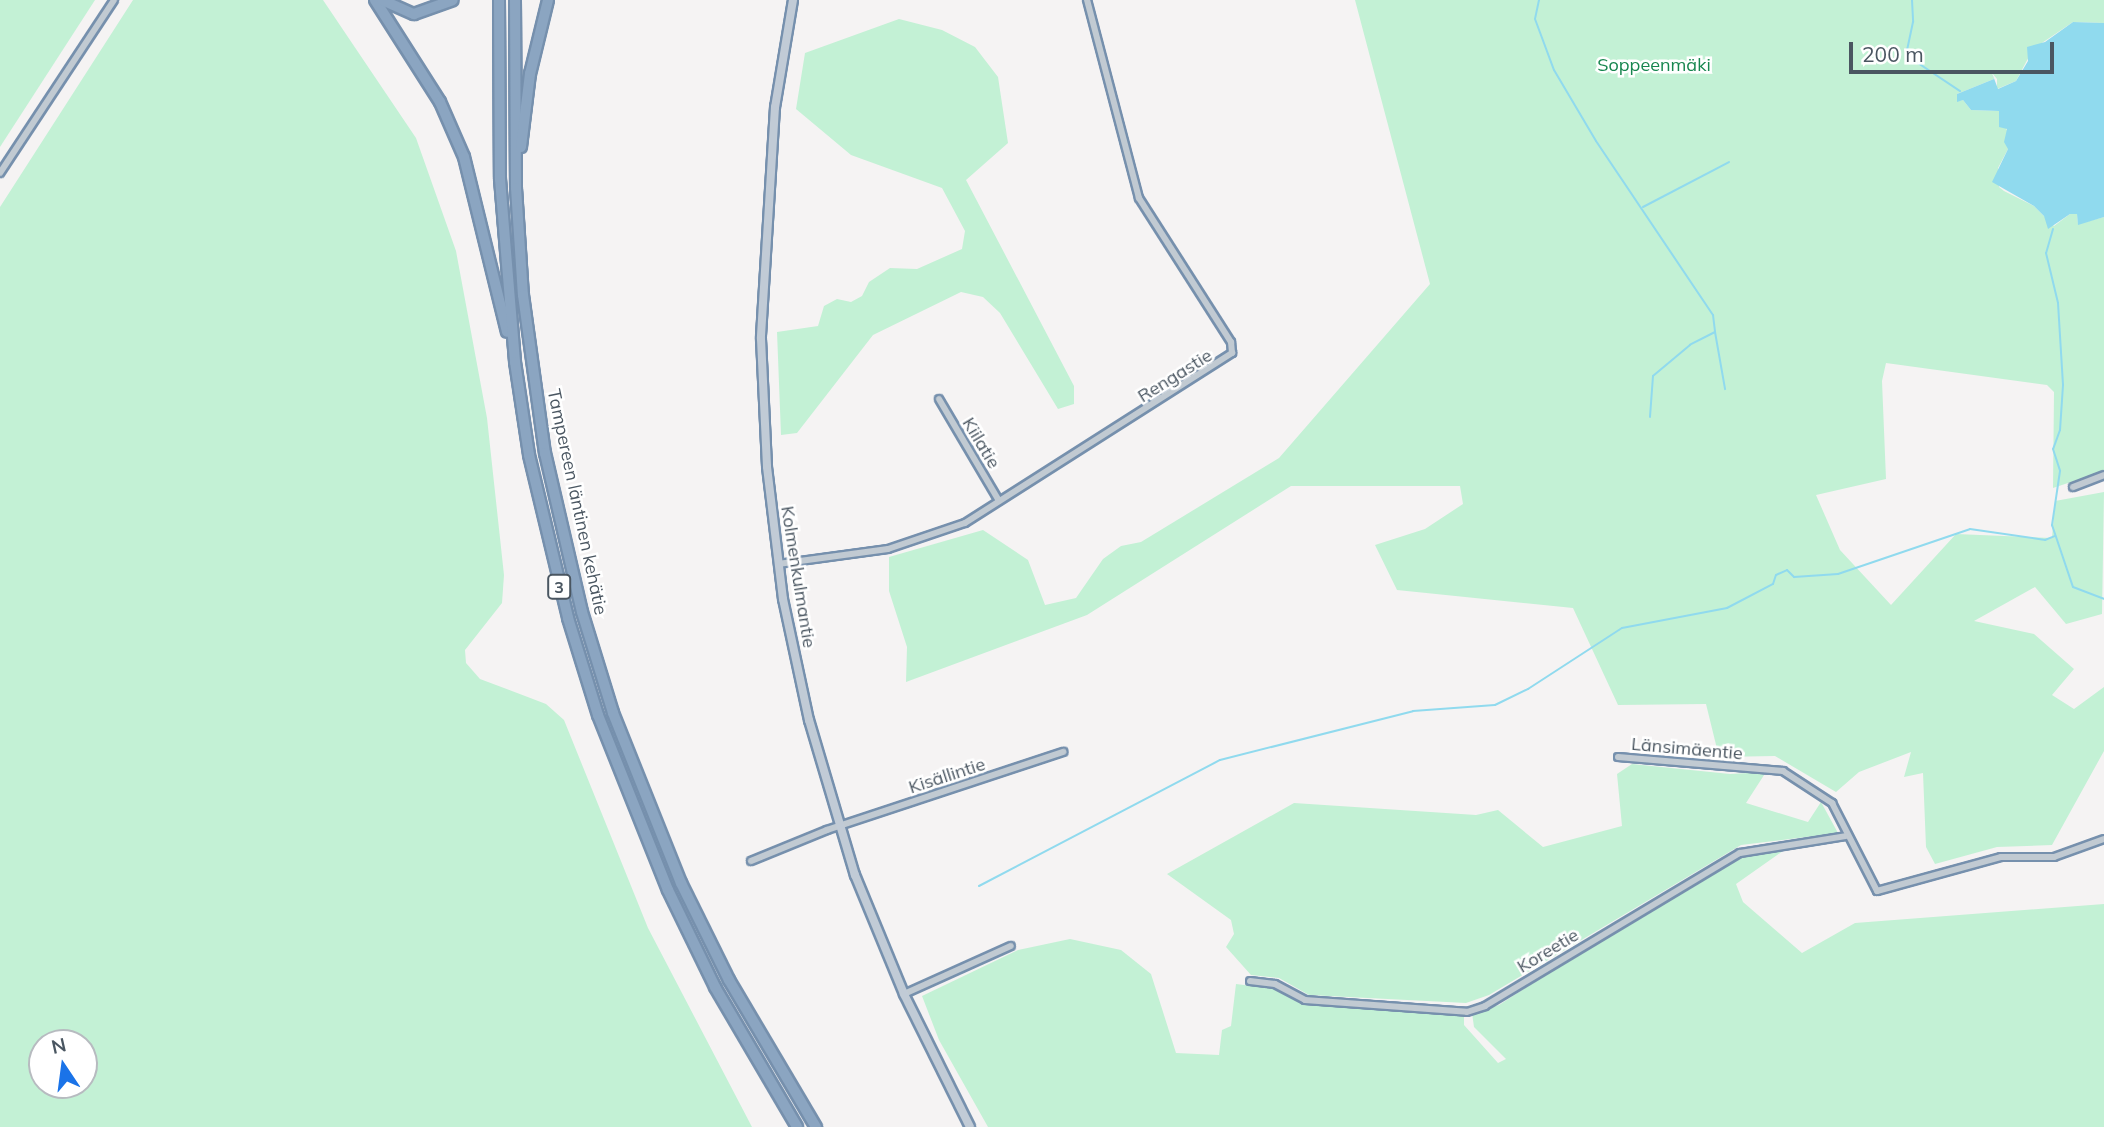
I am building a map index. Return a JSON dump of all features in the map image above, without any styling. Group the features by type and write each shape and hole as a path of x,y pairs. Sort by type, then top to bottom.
{"highway":[{"path":"375,0 440,102 464,156 514,362"},
{"path":"382,0 414,14 453,0"},
{"name":"Tampereen läntinen kehätie","path":"499,0 500,179 514,362 529,455 561,592 629,800 715,987 797,1127"},
{"name":"Tampereen läntinen kehätie","path":"515,0 516,188 523,295 545,453 582,612 613,713 649,808 729,980 816,1127"},
{"path":"516,188 530,74 548,0"}],"street":[{"path":"0,173 114,0"},
{"name":"Kolmenkulmantie","path":"793,0 775,107 761,339 767,467 778,564 808,719 839,826 868,912 904,994 970,1127"},
{"name":"Rengastie","path":"778,564 909,544 965,523 1232,353 1231,342 1139,198 1087,0"},
{"name":"Kiilatie","path":"939,399 999,501"},
{"path":"2073,487 2104,475"},
{"name":"Kisällintie","path":"751,862 839,826 1063,752"},
{"name":"Länsimäentie","path":"1618,757 1709,762 1734,769 1774,768 1824,793 1877,891 2000,857 2054,857 2104,839"},
{"name":"Koreetie","path":"1250,981 1275,984 1305,1000 1467,1012 1485,1006 1740,853 1846,836"},
{"path":"904,994 1011,946"}],"green space":[{"path":"0,0 95,0 0,147"},
{"path":"133,0 323,0 416,138 456,251 487,418 504,575 502,603 465,650 466,663 480,679 546,704 564,720 648,928 752,1127 0,1127 0,207"},
{"name":"Soppeenmäki","path":"1355,0 2104,0 2104,23 2073,22 2033,49 2016,81 1997,89 1997,79 1992,73 1994,79 1957,94 1957,101 1963,100 1971,110 1999,111 2008,133 2008,149 1998,168 1999,187 2004,191 2034,206 2054,226 2070,214 2077,213 2078,224 2104,217 2104,471 2053,488 2054,392 2047,385 1886,363 1882,381 1886,479 1816,495 1840,550 1891,605 1956,534 2052,538 2055,501 2104,492 2102,614 2066,624 2035,587 1974,621 2034,634 2074,669 2052,695 2074,709 2104,687 2104,751 2052,845 1997,847 1935,864 1926,847 1923,773 1904,777 1911,752 1859,772 1836,792 1775,756 1719,757 1706,704 1618,705 1573,608 1397,590 1375,545 1425,529 1463,504 1460,486 1291,486 1087,615 906,682 907,647 889,591 889,557 983,530 1028,560 1045,605 1076,598 1103,559 1121,546 1141,542 1279,458 1430,284"},
{"path":"899,19 942,30 975,47 998,77 1008,143 966,180 1074,386 1074,404 1058,409 1000,313 983,297 961,292 873,335 797,433 781,435 777,332 818,326 824,306 837,299 851,302 862,296 869,282 890,268 917,269 962,249 965,231 942,188 851,155 796,109 805,53"},
{"path":"1632,764 1730,774 1766,772 1746,803 1808,822 1821,802 1838,833 1741,845 1489,995 1466,1003 1309,995 1279,978 1251,975 1226,947 1234,934 1231,920 1167,874 1294,803 1476,815 1498,810 1543,847 1622,826 1617,774"},
{"path":"1783,851 1736,884 1743,902 1802,953 1855,923 2104,904 2104,1127 988,1127 939,1040 922,996 1018,950 1070,939 1121,950 1151,974 1176,1053 1219,1055 1222,1030 1231,1026 1236,984 1276,989 1306,1005 1464,1014 1464,1025 1498,1063 1506,1059 1474,1027 1472,1013 1499,1005 1621,926 1744,856"}],"water":[{"path":"2073,22 2104,23 2104,217 2078,225 2077,214 2070,214 2048,229 2044,216 2034,206 1992,182 2008,149 2004,142 2007,129 1999,127 1999,111 1971,110 1963,100 1957,102 1957,94 1994,79 1992,73 1998,89 2016,81 2028,61 2027,47 2045,42"}],"waterway":[{"path":"1539,0 1535,19 1554,70 1596,141 1713,315 1715,332 1690,345 1653,376 1650,417"},
{"path":"1912,0 1913,22 1906,55 1960,91"},
{"path":"1643,207 1729,162"},
{"path":"2053,229 2046,253 2058,303 2063,385 2060,430 2053,449 2060,471 2052,525 2073,587 2104,599"},
{"path":"1715,332 1725,389"},
{"path":"979,886 1220,760 1413,711 1495,705 1528,689 1622,628 1727,608 1773,584 1776,575 1787,570 1794,577 1838,574 1970,529 2045,540 2055,536"}]}
